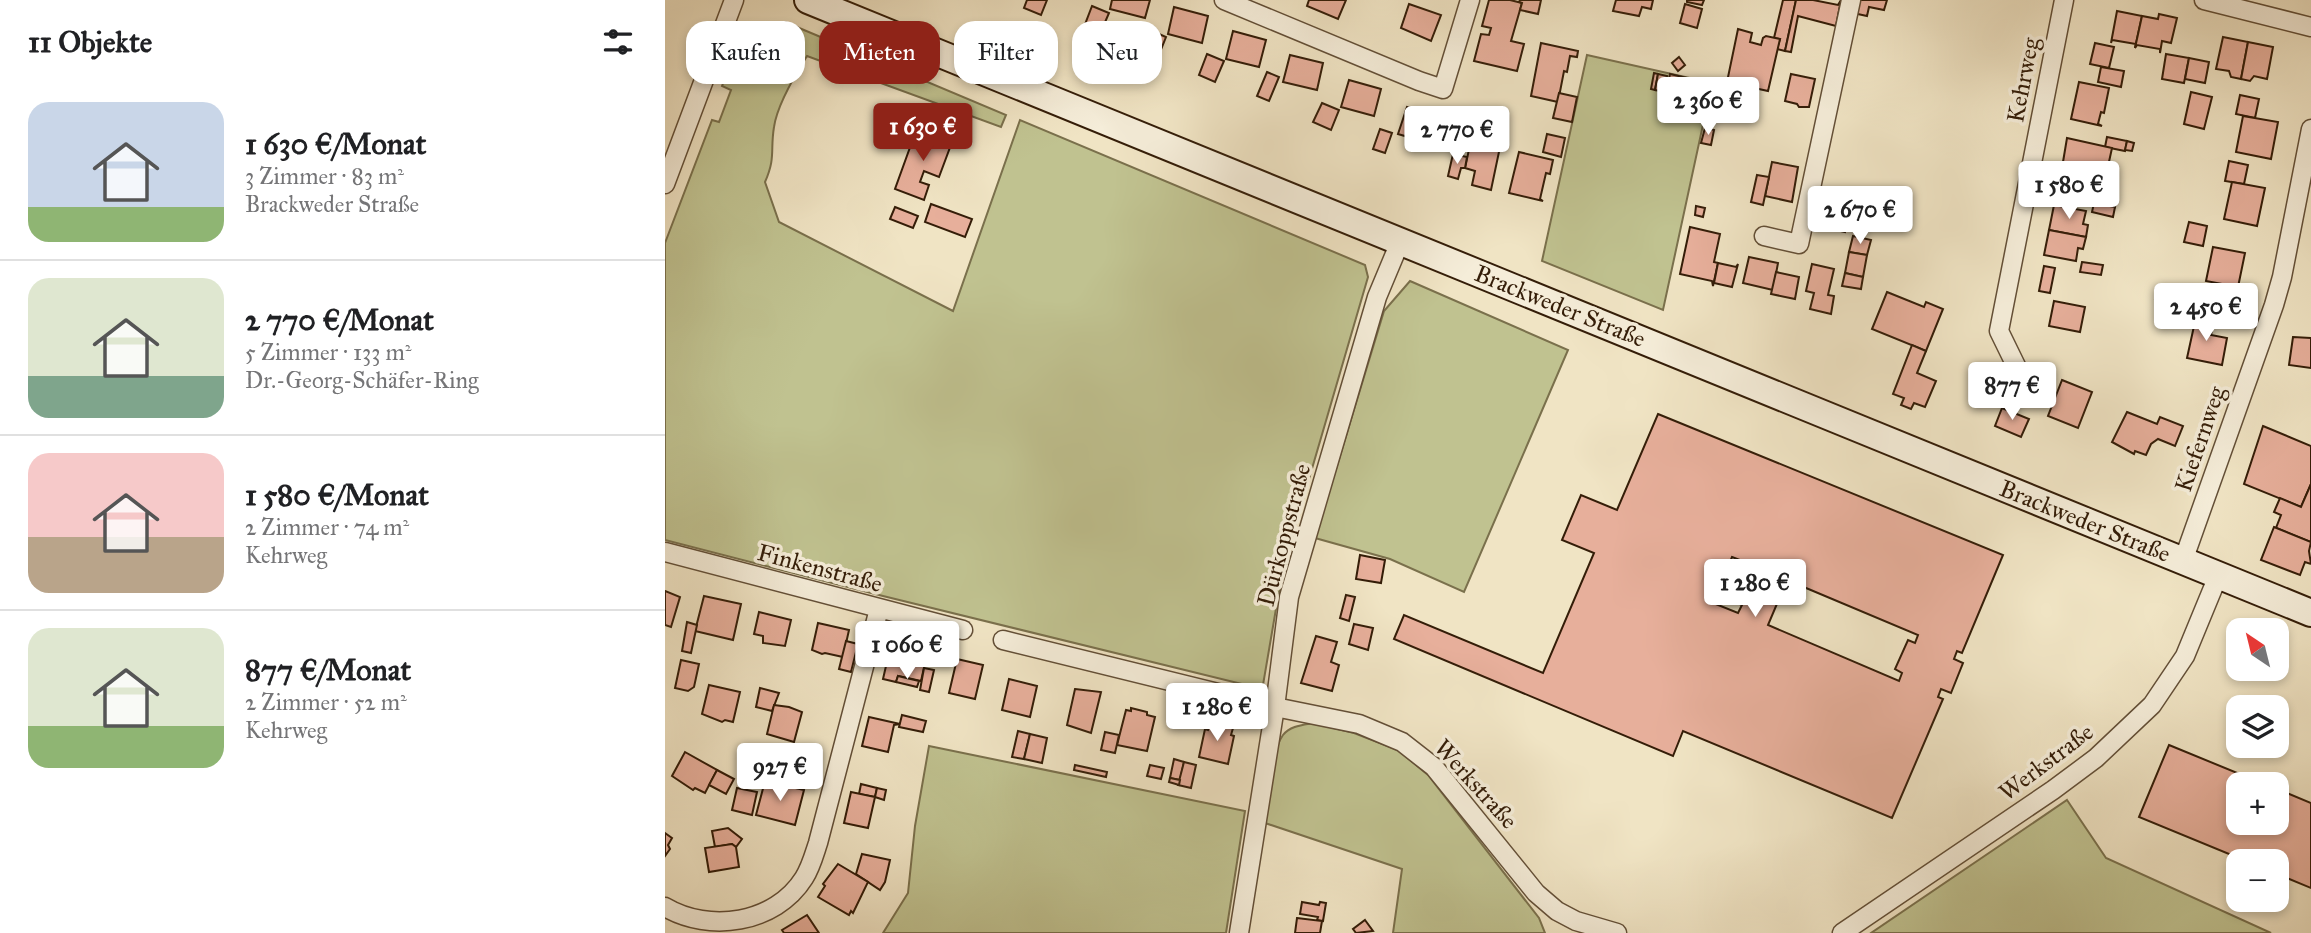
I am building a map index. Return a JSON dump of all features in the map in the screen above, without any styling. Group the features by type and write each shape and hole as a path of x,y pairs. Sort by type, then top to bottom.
{"street":[{"path":"665,184 734,0"},
{"name":"Brackweder Straße","path":"808,0 2311,613"},
{"path":"1224,0 1419,82 1443,89 1470,0"},
{"path":"1764,236 1799,244 1851,0"},
{"name":"Kehrweg","path":"2019,372 1999,331 2064,0"},
{"path":"2204,0 2311,27"},
{"name":"Kiefernweg","path":"2183,561 2279,286 2311,129"},
{"name":"Dürkoppstraße","path":"1239,933 1275,706 1289,597 1377,297 1400,242"},
{"name":"Finkenstraße","path":"665,552 963,630"},
{"name":"Werkstraße","path":"1842,933 2053,790 2096,758 2152,705 2185,656 2218,576"},
{"path":"665,907 696,920 718,925 739,922 773,908 803,880 818,843 879,609"},
{"path":"1003,640 1275,706"},
{"name":"Werkstraße","path":"1275,706 1359,724 1402,742 1434,767 1536,893 1557,911 1576,921 1617,933"}],"green space":[{"path":"805,30 819,36 819,60 807,56 805,60"},
{"path":"1587,55 1712,83 1663,310 1542,261"},
{"path":"791,84 776,119 772,160 765,182 779,222 953,311 1020,120 1365,265 1368,277 1297,520 1278,597 1263,685 1254,687 665,540 665,243 712,120 719,122 731,90 722,86"},
{"path":"884,84 932,84 1006,115 1001,127"},
{"path":"1410,281 1568,350 1464,592 1390,559 1315,538 1384,311"},
{"path":"1313,723 1354,733 1398,750 1428,775 1539,918 1545,933 1393,933 1402,869 1265,823 1273,764 1279,743 1289,730"},
{"path":"929,746 1245,811 1226,933 883,933 908,893 915,826"},
{"path":"2067,800 2106,858 2271,933 1871,933"}],"building":[{"path":"1027,0 1047,0 1041,15 1024,8"},
{"path":"1112,0 1150,0 1145,18 1110,9"},
{"path":"1309,0 1346,0 1338,19 1307,6"},
{"path":"1489,0 1522,3 1511,41 1524,44 1517,71 1474,61 1481,34 1489,35 1491,28 1482,26"},
{"path":"1520,0 1541,0 1538,14 1520,10"},
{"path":"1616,0 1653,0 1651,9 1642,7 1639,16 1613,11"},
{"path":"1687,0 1704,0 1702,5"},
{"path":"1783,0 1796,0 1785,51 1777,49 1780,39 1774,38"},
{"path":"1796,0 1838,5 1841,0 1836,26 1798,16 1791,52 1785,51"},
{"path":"1855,0 1887,0 1884,10 1869,7 1867,16 1853,13"},
{"path":"1409,4 1441,15 1431,41 1401,28"},
{"path":"1685,4 1702,9 1697,28 1680,23"},
{"path":"1092,6 1109,13 1106,21 1086,21"},
{"path":"1174,7 1208,16 1202,43 1168,34"},
{"path":"2117,11 2142,16 2136,44 2112,40 2111,43"},
{"path":"2159,14 2177,18 2171,43 2162,41 2160,53 2160,49 2137,45 2135,48 2142,16 2158,19"},
{"path":"1738,29 1752,33 1750,42 1761,45 1766,36 1780,39 1768,91 1727,82"},
{"path":"1233,31 1266,40 1259,67 1226,59"},
{"path":"2223,37 2248,42 2241,79 2231,77 2229,71 2216,69"},
{"path":"2248,42 2273,47 2267,79 2254,76 2250,81 2241,79"},
{"path":"1541,43 1578,51 1577,57 1570,56 1567,72 1564,71 1558,102 1531,96"},
{"path":"2095,43 2114,47 2109,68 2090,64"},
{"path":"1207,54 1224,61 1215,82 1199,75"},
{"path":"2166,54 2189,58 2184,83 2162,79"},
{"path":"1290,55 1323,63 1317,90 1283,82"},
{"path":"1679,57 1685,65 1678,71 1672,63"},
{"path":"2189,58 2209,62 2205,83 2185,79"},
{"path":"2101,67 2124,71 2121,87 2098,82"},
{"path":"1267,72 1279,77 1269,101 1257,96"},
{"path":"1654,73 1658,74 1655,90 1651,89"},
{"path":"1658,74 1667,76 1664,92 1655,90"},
{"path":"1670,74 1687,78 1683,98 1666,93"},
{"path":"1791,74 1815,79 1809,107 1799,107 1785,101"},
{"path":"1349,80 1381,89 1374,116 1341,107"},
{"path":"2079,82 2109,88 2104,113 2101,112 2098,124 2102,126 2071,119"},
{"path":"1712,83 1728,87 1722,110 1707,107"},
{"path":"2191,92 2212,97 2204,129 2184,124"},
{"path":"1559,93 1577,97 1572,122 1553,118"},
{"path":"2240,95 2259,99 2255,118 2236,114"},
{"path":"1322,103 1339,110 1331,130 1313,122"},
{"path":"1407,107 1441,117 1432,144 1398,134"},
{"path":"2243,116 2278,122 2271,159 2236,152"},
{"path":"917,128 952,142 939,177 924,171 920,182 929,185 924,200 895,189"},
{"path":"1705,128 1714,130 1711,145 1701,143"},
{"path":"1380,129 1392,133 1385,153 1373,149"},
{"path":"1547,134 1565,138 1561,157 1543,152"},
{"path":"2107,137 2127,141 2125,151 2105,147"},
{"path":"2067,138 2112,148 2107,171 2063,162"},
{"path":"1471,140 1500,147 1491,190 1472,185 1475,171 1465,168"},
{"path":"2127,141 2134,143 2132,151 2125,150"},
{"path":"1519,152 1553,160 1550,174 1546,173 1540,199 1543,201 1509,193"},
{"path":"1453,154 1467,157 1465,168 1461,168 1458,179 1448,176"},
{"path":"2229,161 2248,165 2244,184 2225,181"},
{"path":"1772,162 1798,167 1792,202 1765,196"},
{"path":"2063,162 2107,171 2099,170 2097,182 2092,181 2089,192 2058,186"},
{"path":"1757,175 1769,177 1763,205 1751,202"},
{"path":"2232,182 2265,188 2257,226 2224,219"},
{"path":"2096,193 2116,197 2115,207 2094,203"},
{"path":"1827,194 1853,199 1845,232 1819,226"},
{"path":"2094,203 2115,207 2113,217 2092,212"},
{"path":"931,204 972,219 965,237 925,222"},
{"path":"2054,205 2086,211 2083,224 2088,225 2086,237 2049,230"},
{"path":"1696,206 1705,208 1703,217 1695,215"},
{"path":"895,207 918,216 913,228 890,219"},
{"path":"2189,222 2207,226 2203,246 2184,242"},
{"path":"1690,227 1720,234 1714,262 1718,263 1713,286 1712,281 1680,274"},
{"path":"2049,230 2086,237 2083,249 2078,248 2076,261 2044,255"},
{"path":"1853,236 1871,240 1867,255 1849,252"},
{"path":"2213,247 2245,253 2238,287 2206,281"},
{"path":"1849,252 1867,255 1863,277 1845,273"},
{"path":"1749,257 1778,263 1773,290 1743,283"},
{"path":"2082,262 2103,265 2101,275 2080,272"},
{"path":"1718,263 1736,267 1738,264 1732,287 1714,283"},
{"path":"1812,264 1834,269 1828,295 1834,296 1831,314 1810,309 1814,293 1806,291"},
{"path":"2044,266 2055,268 2050,293 2039,291"},
{"path":"1776,272 1799,277 1795,299 1771,294"},
{"path":"1845,273 1863,277 1861,289 1842,286"},
{"path":"2156,288 2175,291 2174,302 2155,299"},
{"path":"1887,292 1924,307 1926,302 1943,309 1926,351 1872,329"},
{"path":"2054,301 2085,307 2080,332 2049,326"},
{"path":"2196,317 2214,320 2211,335 2227,338 2222,365 2187,358"},
{"path":"2293,337 2311,338 2311,368 2289,365"},
{"path":"1912,345 1926,351 1917,373 1936,381 1925,407 1914,403 1911,409 1901,405 1904,398 1893,394"},
{"path":"2062,380 2092,392 2078,428 2048,416"},
{"path":"2002,408 2029,419 2021,437 1995,426"},
{"path":"2127,412 2157,424 2160,417 2183,426 2175,446 2158,439 2151,444 2146,455 2135,451 2134,454 2112,442"},
{"path":"1658,414 2003,555 1962,653 1957,651 1954,659 1963,663 1951,693 1941,689 1938,697 1943,699 1892,818 1683,731 1673,756 1394,639 1404,615 1543,673 1594,553 1562,540 1581,495 1617,510","holes":["1732,557 1758,567 1754,575 1745,571 1732,601 1742,605 1738,613 1713,603","1787,580 1918,635 1915,643 1908,640 1895,669 1902,673 1899,681 1768,625"]},
{"path":"2263,426 2311,446 2311,484 2301,507 2244,484"},
{"path":"2311,484 2311,542 2276,528 2281,515 2274,512 2280,498 2301,507"},
{"path":"2274,527 2311,542 2311,564 2305,562 2300,575 2261,560"},
{"path":"1360,555 1385,560 1381,583 1356,579"},
{"path":"665,591 680,597 671,627 665,625"},
{"path":"1346,595 1355,597 1349,621 1340,618"},
{"path":"704,596 741,604 733,640 695,631"},
{"path":"759,612 791,620 785,646 763,643 763,636 754,634"},
{"path":"687,622 697,625 691,653 682,651"},
{"path":"818,623 849,630 843,657 812,650"},
{"path":"1354,624 1373,628 1368,650 1349,644"},
{"path":"1316,636 1337,642 1331,662 1339,665 1332,691 1301,683"},
{"path":"892,640 928,650 921,681 898,676 896,682 883,679"},
{"path":"846,641 858,644 851,672 839,669"},
{"path":"957,659 983,665 975,699 949,693"},
{"path":"681,660 699,664 694,687 688,691 675,688"},
{"path":"924,668 934,670 929,692 920,690"},
{"path":"898,676 919,681 917,687 896,682"},
{"path":"1009,679 1037,686 1030,717 1002,710"},
{"path":"709,685 740,692 733,722 722,722 702,714"},
{"path":"760,688 779,693 772,711 756,707"},
{"path":"1075,689 1101,692 1091,733 1067,725"},
{"path":"774,705 802,712 794,742 767,734"},
{"path":"1131,708 1155,717 1147,751 1117,745 1126,710 1131,711"},
{"path":"902,715 926,721 923,732 899,727"},
{"path":"869,717 900,724 894,725 888,752 862,746"},
{"path":"1211,717 1234,722 1233,728 1210,722"},
{"path":"1210,722 1233,728 1228,764 1199,757 1205,729 1208,730"},
{"path":"1018,731 1030,734 1024,759 1012,757"},
{"path":"1105,732 1119,735 1115,753 1101,750"},
{"path":"1030,734 1047,738 1042,763 1024,759"},
{"path":"2169,745 2235,772 2226,772 2226,835 2289,835 2289,794 2311,803 2311,888 2289,879 2289,849 2226,849 2226,853 2139,817"},
{"path":"685,752 717,770 705,793 695,788 693,790 672,776"},
{"path":"1174,759 1184,762 1180,780 1170,778"},
{"path":"1184,762 1196,765 1191,788 1178,785"},
{"path":"1075,765 1107,772 1106,777 1074,770"},
{"path":"1150,765 1164,768 1161,779 1147,776"},
{"path":"717,770 734,779 726,794 709,785"},
{"path":"1170,778 1180,780 1179,785 1169,782"},
{"path":"765,781 804,790 795,825 756,815"},
{"path":"861,784 877,788 875,797 859,794"},
{"path":"737,788 757,792 752,815 732,810"},
{"path":"877,788 886,790 884,800 875,797"},
{"path":"851,792 875,797 868,828 844,823"},
{"path":"728,828 742,839 736,847 732,844 715,847 712,831"},
{"path":"665,833 672,838 668,845 670,849 665,856"},
{"path":"732,844 736,847 739,867 709,872 705,848"},
{"path":"862,854 890,860 885,882 880,890 856,874"},
{"path":"838,864 868,882 853,913 851,911 849,915 818,897 825,886 823,884"},
{"path":"1302,902 1319,905 1320,902 1326,903 1323,921 1317,920 1318,917 1300,914"},
{"path":"807,915 819,933 784,933 782,930"},
{"path":"1297,918 1322,921 1320,933 1295,933"},
{"path":"1365,920 1373,931 1356,933 1353,929"}]}
